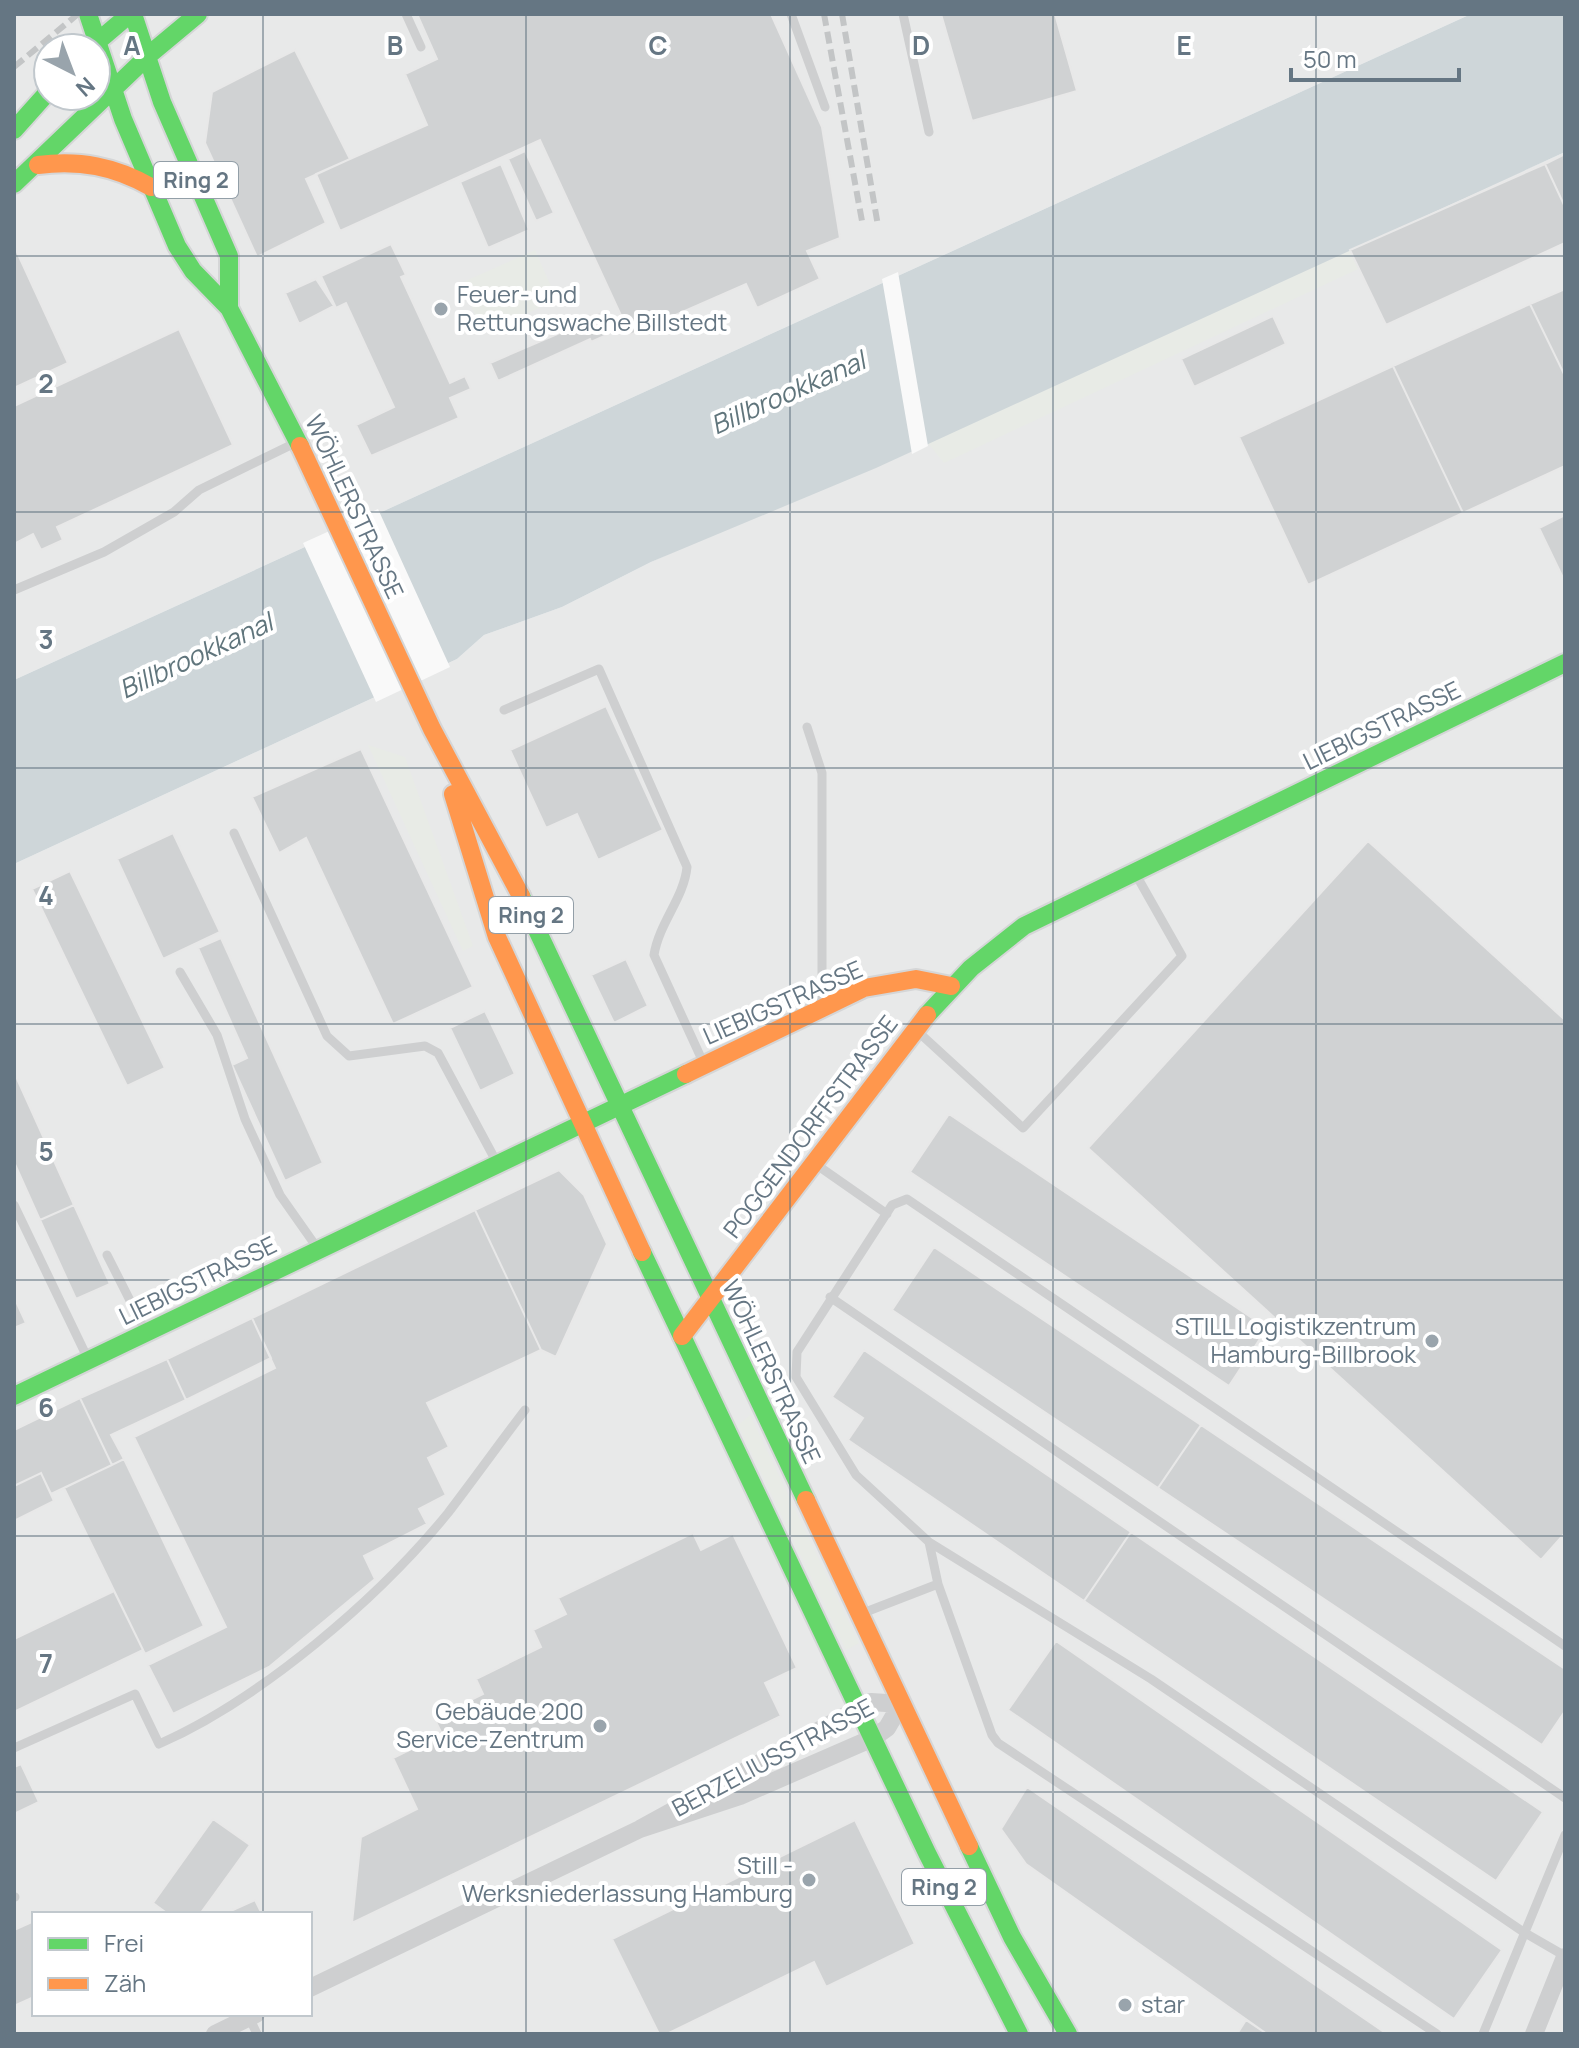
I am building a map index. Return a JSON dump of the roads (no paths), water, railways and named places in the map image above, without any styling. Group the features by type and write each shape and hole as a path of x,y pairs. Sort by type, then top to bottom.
{"main road":[{"path":"109,32 132,14"},
{"name":"Ring 2","path":"132,14 146,55"},
{"path":"112,89 146,55 198,14"},
{"name":"WÖHLERSTRASSE","path":"146,55 162,102 229,256 229,308"},
{"name":"WÖHLERSTRASSE","path":"112,89 151,187 193,271 229,308 298,442 432,729 534,921 1012,1937 1068,2034"},
{"path":"16,124 32,108"},
{"path":"14,184 38,165 90,112"},
{"path":"38,165 93,161 121,170 151,187"},
{"name":"LIEBIGSTRASSE","path":"14,1396 864,988 916,979 951,986 985,952 1024,926 1565,663"},
{"name":"WÖHLERSTRASSE","path":"432,729 497,937 581,1124 973,1950 1019,2034"},
{"name":"POGGENDORFFSTRASSE","path":"682,1336 951,986"}],"street":[{"name":"BERZELIUSSTRASSE","path":"312,1987 640,1829 858,1708 879,1699 901,1704 887,1728 873,1738 740,1796 640,1829"},
{"path":"1534,2034 1565,1956"},
{"path":"215,2034 254,2022"}],"lane":[{"path":"406,14 421,47"},
{"path":"791,14 825,107"},
{"path":"903,14 929,132"},
{"path":"14,590 104,552 174,512 199,490 298,442"},
{"path":"504,710 599,669 687,867 686,884 671,908 654,955 705,1065"},
{"path":"807,727 822,773 822,1009"},
{"path":"234,833 327,1036 349,1056 425,1046 438,1053 497,1164"},
{"path":"915,1029 1023,1128 1182,956 1135,873"},
{"path":"180,972 217,1035 245,1119 280,1195 318,1249"},
{"path":"813,1163 887,1214"},
{"path":"1565,1646 914,1202 900,1199 887,1214 830,1297 797,1352 796,1377 856,1475 929,1542 1151,1679 1525,1933 1565,1956"},
{"path":"14,1205 89,1360"},
{"path":"107,1255 146,1332"},
{"path":"830,1297 1565,1798"},
{"path":"14,1748 135,1694 159,1744 182,1734 273,1676 319,1640 404,1561 446,1514 525,1410"},
{"path":"929,1542 938,1584 992,1735 998,1743 1437,2034"},
{"path":"859,1614 938,1584"},
{"path":"1483,2034 1565,1835"}],"water":[{"name":"Billbrookkanal","path":"1471,14 1565,14 1565,152 876,468 651,562 562,607 484,635 457,659 14,864 14,680"}],"railway":[{"path":"14,67 78,14"},
{"path":"824,14 862,221"},
{"path":"842,14 878,226"}],"place":[{"name":"Feuer- und Rettungswache Billstedt","path":"441,309"},
{"name":"STILL Logistikzentrum Hamburg-Billbrook","path":"1432,1341"},
{"name":"Gebäude 200 Service-Zentrum","path":"600,1726"},
{"name":"Still - Werksniederlassung Hamburg","path":"809,1880"},
{"name":"star","path":"1125,2005"}]}
